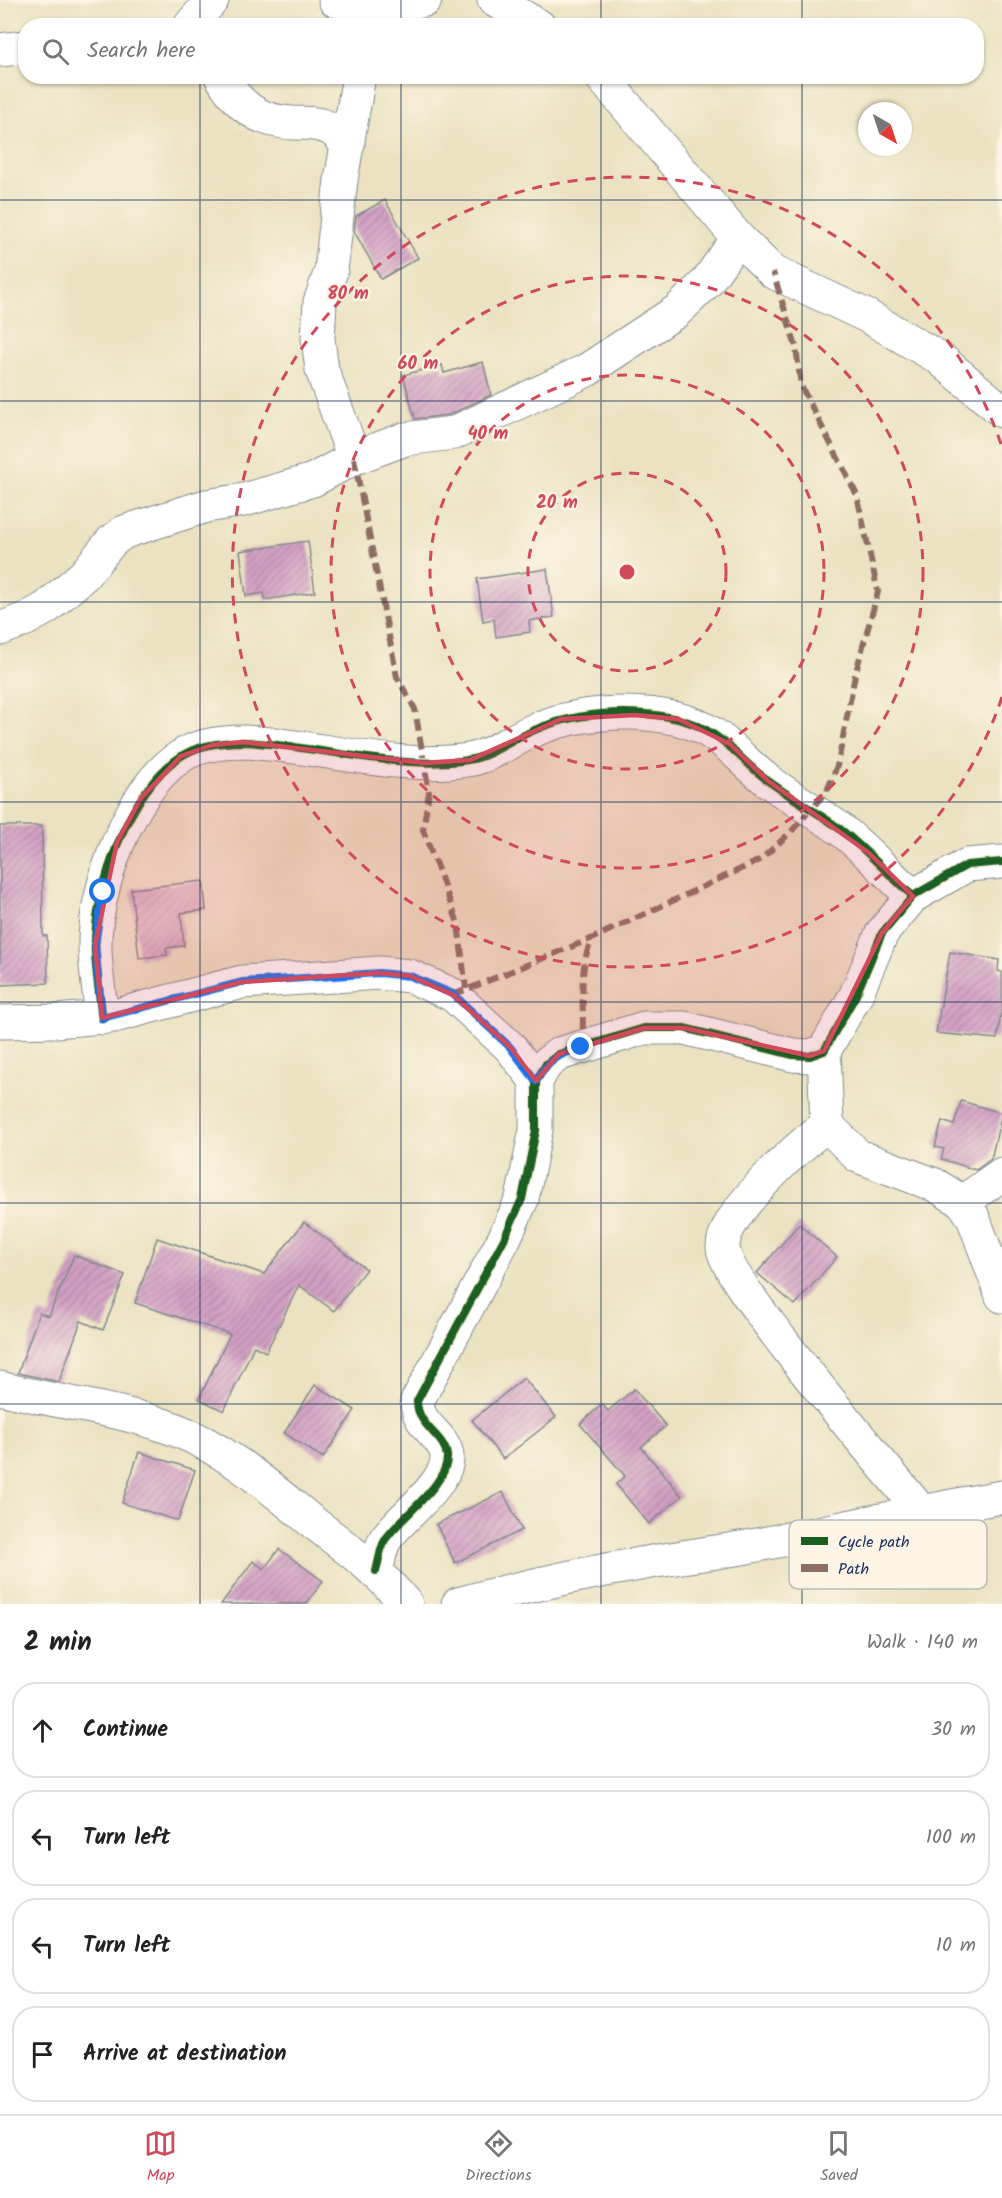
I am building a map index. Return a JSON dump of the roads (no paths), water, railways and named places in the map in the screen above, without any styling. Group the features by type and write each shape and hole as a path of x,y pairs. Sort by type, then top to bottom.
{"street":[{"path":"197,18 212,0"},
{"path":"334,0 367,11 427,0"},
{"path":"412,18 427,0"},
{"path":"494,0 525,18"},
{"path":"0,51 18,48"},
{"path":"226,84 243,106 259,117 281,123 323,126 332,129 348,144"},
{"path":"354,458 322,370 318,339 320,302 331,271 348,144 360,84"},
{"path":"608,84 738,238 773,272 867,316 939,358 1002,411"},
{"path":"0,629 26,620 46,608 84,575 111,542 124,532 206,506 244,500 313,480 354,458 405,439 454,433 587,370 677,311 706,283 738,238"},
{"path":"102,1018 95,945 103,892 117,842 141,798 163,773 180,756 212,745 243,742 425,763 478,757 561,719 635,715 678,719 711,732 730,744 766,780 838,828 869,853 913,897"},
{"path":"1002,862 967,865 913,897 882,933 856,995 824,1051 827,1125 858,1156 935,1185 963,1202 973,1217 1002,1296"},
{"path":"0,1022 102,1018 242,982 379,973 410,976 453,994 510,1047 536,1081"},
{"path":"376,1571 383,1543 415,1511 445,1467 447,1457 444,1448 422,1421 417,1410 417,1401 504,1239 522,1199 536,1130 536,1081 546,1064 559,1054 644,1028 684,1028 793,1055 810,1056 824,1051"},
{"path":"827,1125 801,1144 755,1192 725,1235 723,1249 728,1265 763,1316 920,1510"},
{"path":"963,1202 1002,1174"},
{"path":"0,1388 122,1413 175,1429 253,1473 376,1571 406,1604"},
{"path":"886,1520 920,1510 1002,1497"},
{"path":"458,1604 534,1584 789,1539"}]}
